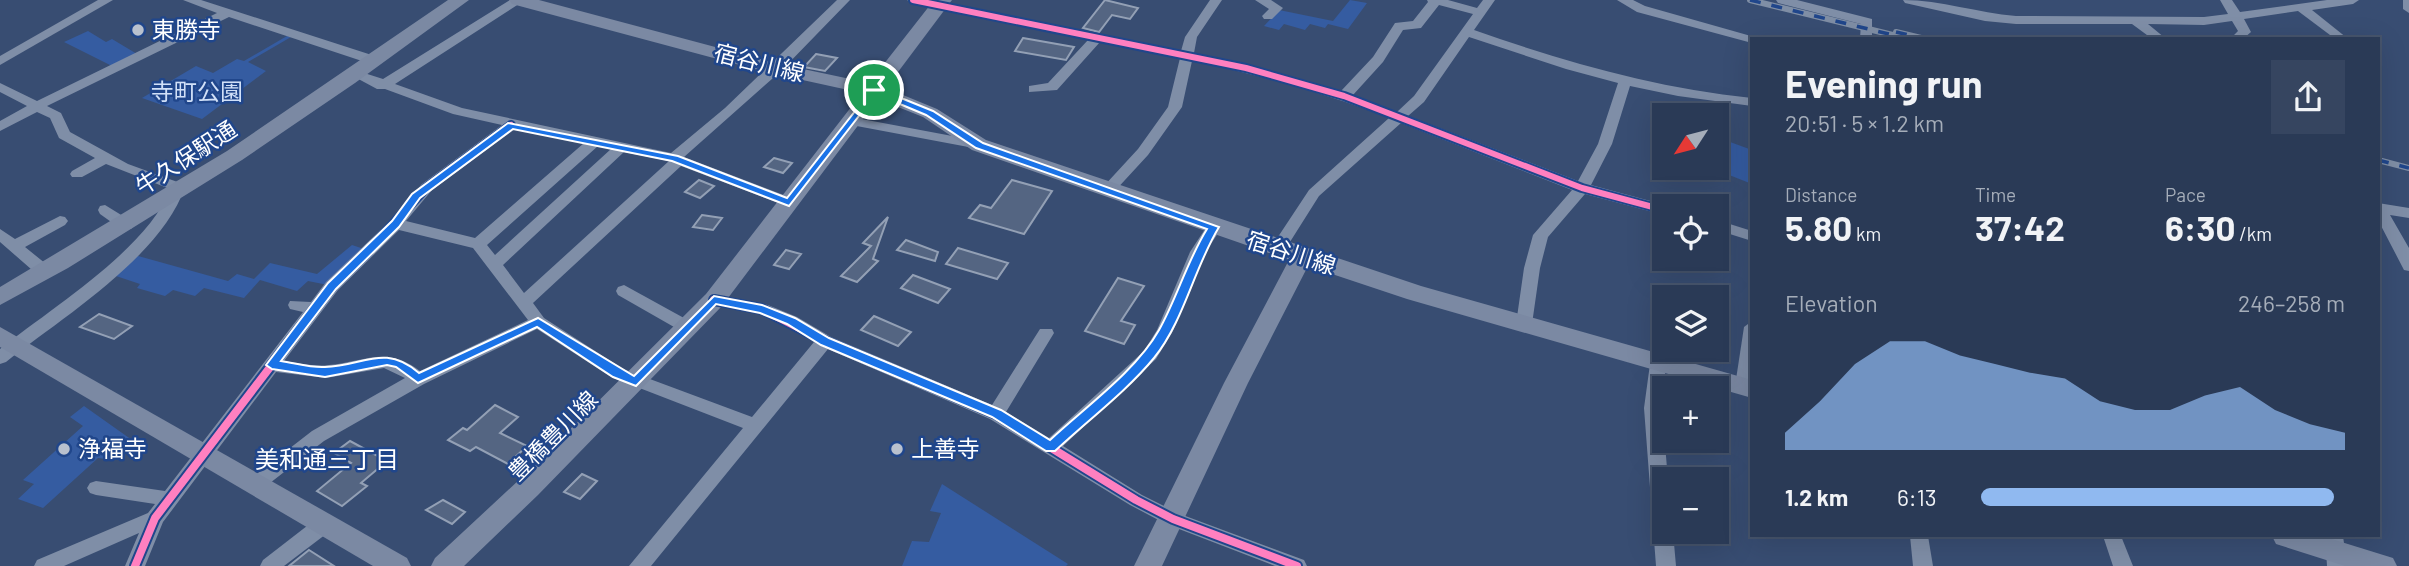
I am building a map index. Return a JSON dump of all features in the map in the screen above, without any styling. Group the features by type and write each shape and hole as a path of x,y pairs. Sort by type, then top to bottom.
{"main road":[{"name":"牛久保駅通","path":"0,297 178,194 358,75 460,0"},
{"name":"宿谷川線","path":"519,0 547,4 774,68 874,90 930,113 979,145 1214,227 1524,324 1747,388"},
{"name":"豊橋豊川線","path":"445,566 530,487 714,300 941,3"},
{"path":"1148,566 1173,519 1236,383 1290,252"},
{"path":"5,346 202,454 397,566"},
{"path":"2290,537 2383,566"}],"street":[{"path":"0,61 107,0"},
{"path":"189,0 376,61"},
{"path":"0,127 221,12 235,0"},
{"path":"382,86 519,0"},
{"path":"524,302 730,111 844,0"},
{"path":"913,0 941,3 1246,68 1344,96 1582,188 1652,207"},
{"path":"1108,190 1143,152 1175,107 1191,37 1216,0"},
{"path":"1261,0 1277,8 1268,16"},
{"path":"1344,96 1378,59 1399,26 1417,25 1434,0 1480,12"},
{"path":"1290,252 1314,193 1400,117 1438,75 1465,31 1489,0"},
{"path":"1623,0 1641,9 1750,38"},
{"path":"1782,0 1868,22 1866,37"},
{"path":"1909,0 1985,17 2135,21 2234,18 2353,0"},
{"path":"2226,0 2234,18 2245,32 2238,37"},
{"path":"2409,1 2409,9"},
{"path":"2303,9 2340,37"},
{"path":"2135,21 2158,37"},
{"path":"1465,31 1557,65 1625,82 1750,102"},
{"path":"1034,89 1052,87 1097,38"},
{"path":"358,75 382,86 512,125 677,159 789,202"},
{"path":"1524,324 1532,268 1541,235 1582,188 1605,144 1625,82"},
{"path":"0,87 56,116 64,135 149,179 178,187 175,203 131,252 5,346"},
{"path":"851,121 979,145"},
{"path":"135,566 155,518 168,499 341,275 396,224 426,187 512,125"},
{"path":"478,244 594,142"},
{"path":"496,263 622,146"},
{"path":"77,174 106,158"},
{"path":"2380,208 2409,213"},
{"path":"105,210 126,225"},
{"path":"2380,211 2397,238 2409,266"},
{"path":"14,246 60,222"},
{"path":"396,224 478,244 496,263 538,322 617,373 756,426"},
{"path":"1051,447 1150,355 1165,331 1198,252 1214,227"},
{"path":"1729,229 1750,235"},
{"path":"0,234 45,272"},
{"path":"624,291 687,327"},
{"path":"714,300 762,309 791,321 825,341 996,414 1136,500 1173,519 1297,566"},
{"path":"296,305 315,308"},
{"path":"255,485 318,436 418,379 538,322"},
{"path":"285,326 303,325"},
{"path":"996,414 1046,333"},
{"path":"639,566 825,341"},
{"path":"1747,388 1750,351"},
{"path":"272,365 325,372 387,361 400,363 418,379"},
{"path":"1658,364 1653,408 1666,566"},
{"path":"96,488 168,499"},
{"path":"44,566 155,518"},
{"path":"270,566 323,525"},
{"path":"1919,537 1923,566"},
{"path":"2112,537 2123,566"}],"green space":[{"path":"1350,0 1367,3 1348,29 1328,24 1325,28 1310,24 1305,30 1284,24 1279,30 1264,26 1279,10 1333,21"},
{"path":"88,31 106,42 112,39 137,54 112,66 64,42"},
{"name":"寺町公園","path":"287,36 291,37 248,62 266,71 202,119 142,98 196,66 213,73 237,59 244,61"},
{"path":"1730,142 1750,149 1750,183 1729,175"},
{"path":"352,245 364,249 328,285 308,281 297,291 260,280 244,298 204,288 195,296 173,290 165,296 137,288 140,284 110,274 131,254 228,281 237,274 254,279 270,263 317,274"},
{"path":"84,406 132,440 113,460 98,458 43,508 18,499 34,484 23,480 83,426 70,417"},
{"path":"942,484 1068,564 902,566 912,541 929,542 941,513 930,511"}],"building":[{"path":"1105,0 1138,8 1130,19 1112,15 1099,32 1083,28"},
{"path":"1023,38 1074,47 1066,60 1015,51"},
{"path":"816,54 837,58 825,71 804,67"},
{"path":"774,158 792,163 783,173 764,167"},
{"path":"699,180 714,186 700,198 685,192"},
{"path":"1012,180 1052,191 1024,234 969,218 980,205 991,208"},
{"path":"702,215 722,218 713,230 693,227"},
{"path":"888,217 873,259 878,261 857,282 841,276 871,246 863,243"},
{"path":"906,240 938,252 935,261 897,250"},
{"path":"958,248 1008,263 997,279 946,264"},
{"path":"786,250 801,254 789,269 774,265"},
{"path":"913,275 950,289 938,303 901,288"},
{"path":"1118,278 1144,286 1121,321 1135,325 1124,344 1085,331"},
{"path":"99,314 132,326 114,339 80,327"},
{"path":"874,316 911,332 898,346 861,330"},
{"path":"495,405 518,417 500,433 527,446 508,464 476,447 470,451 448,440 463,428 467,430"},
{"path":"350,441 387,461 361,483 367,486 342,506 317,491 351,463 334,453"},
{"path":"582,474 597,481 580,499 564,492"},
{"path":"443,500 465,512 452,524 426,510"},
{"path":"309,550 334,566 289,566"}],"railway":[{"path":"1750,0 1901,37"},
{"path":"1896,32 1917,37"},
{"path":"2380,161 2409,168"}],"cycle path":[{"path":"913,0 1246,68 1344,96 1582,188 1652,207"},
{"path":"135,566 155,518 332,286 396,224 427,187 511,125"},
{"path":"714,300 762,309 791,321 825,341 996,414 1136,500 1173,519 1297,566"}],"place":[{"name":"東勝寺","path":"138,30"},
{"name":"浄福寺","path":"64,449"},
{"name":"上善寺","path":"897,449"}],"district":[{"name":"美和通三丁目","path":"327,460"}],"route":[{"path":"874,90 930,113 979,145 1214,227 1198,252 1165,331 1150,355 1116,383 1051,447 996,414 825,341 791,321 762,309 714,300 636,382 617,373 538,322 418,379 400,363 387,361 325,372 272,365 341,275 396,224 416,196 512,125 561,133 674,159 789,202 874,90"}]}
